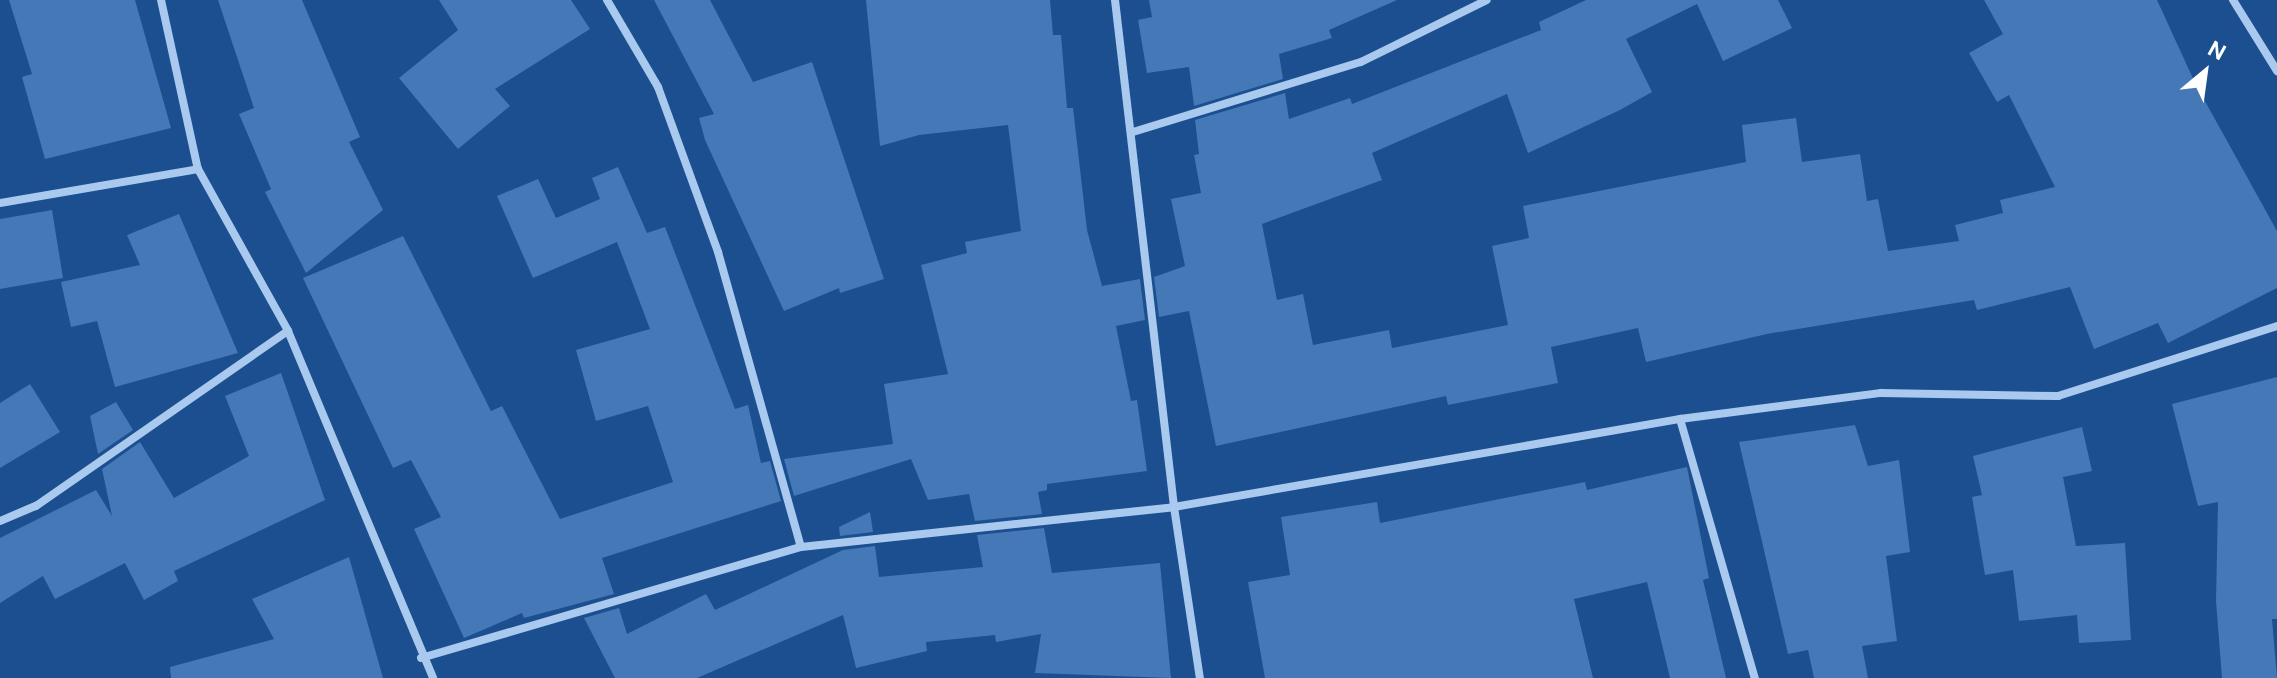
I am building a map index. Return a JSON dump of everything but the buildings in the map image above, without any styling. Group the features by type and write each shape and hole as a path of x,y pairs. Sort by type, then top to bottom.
{"street":[{"path":"161,0 198,169 288,331 421,658 433,678"},
{"path":"607,0 658,87 718,252 801,547"},
{"path":"1115,0 1133,132 1174,507 1200,678"},
{"path":"1133,132 1361,62 1487,0"},
{"path":"2233,0 2276,67"},
{"path":"0,203 198,169"},
{"path":"421,658 801,547 1174,507 1680,419 1881,393 2058,396 2277,326"},
{"path":"0,521 36,506 288,331"},
{"path":"1680,419 1755,678"}]}
